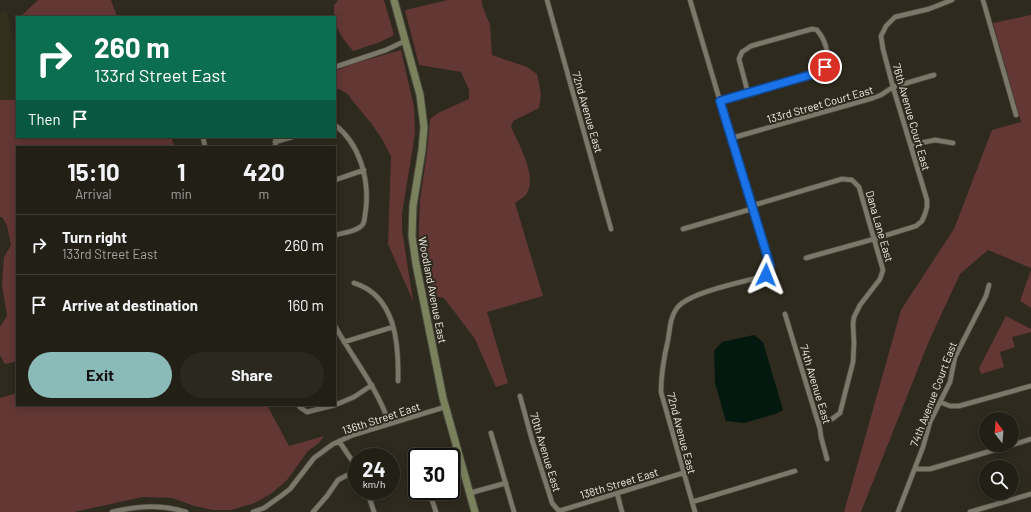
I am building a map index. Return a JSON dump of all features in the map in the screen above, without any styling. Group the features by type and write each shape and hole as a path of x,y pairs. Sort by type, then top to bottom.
{"street":[{"name":"Woodland Avenue East","path":"394,0 420,95 423,117 422,150 412,211 412,236 416,264 445,407 475,512"},
{"name":"72nd Avenue East","path":"547,0 611,229"},
{"path":"683,229 748,210 751,206 690,0"},
{"name":"76th Avenue Court East","path":"874,239 916,226 924,217 927,207 927,200 881,43 882,32 888,23 895,18 929,9 952,0"},
{"path":"983,0 1016,115"},
{"path":"720,101 748,94 817,73 825,67 827,63 827,54 822,37 817,30 815,29 751,46 745,49 740,55 739,59 748,94"},
{"path":"336,67 386,50 405,41"},
{"name":"133rd Street Court East","path":"732,138 873,98 881,95 893,87 934,75"},
{"path":"336,126 357,152 364,170 367,200 364,223 360,227 336,235"},
{"path":"276,142 289,138"},
{"path":"911,145 935,140 953,143"},
{"path":"336,180 364,170"},
{"name":"Dana Lane East","path":"751,206 842,179 852,180 857,184 861,193 882,266 882,275 873,290 860,305 854,317 852,324 854,343 853,362 840,413 835,418 819,424"},
{"name":"72nd Avenue East","path":"695,512 661,392 663,360 671,323 675,312 681,304 693,296 764,276 770,272 770,265 751,206"},
{"path":"806,258 874,239"},
{"path":"354,283 363,286 374,293 385,309 393,327 398,352 398,381"},
{"name":"74th Avenue Court East","path":"898,512 915,469 930,422 950,381 955,357 986,296 989,284"},
{"name":"74th Avenue East","path":"785,314 819,424 827,459"},
{"path":"344,342 393,327"},
{"path":"336,328 372,385 381,402 389,423"},
{"path":"336,405 354,397 372,385"},
{"path":"940,402 950,406 959,406 1031,386"},
{"name":"70th Avenue East","path":"520,396 552,503 559,511"},
{"path":"299,406 305,411 311,412 332,406"},
{"name":"136th Street East","path":"253,512 264,508 282,496 290,489 314,458 339,441 389,423 445,407"},
{"path":"491,433 514,512"},
{"path":"1019,443 1031,439"},
{"path":"339,441 348,455"},
{"path":"915,469 930,469 988,452"},
{"path":"692,502 795,471"},
{"name":"138th Street East","path":"559,511 683,473"},
{"path":"313,512 338,480 348,474"},
{"path":"470,493 506,483"},
{"path":"617,493 622,512"},
{"path":"970,512 1031,494"},
{"path":"370,500 374,512"},
{"path":"433,500 436,512"},
{"path":"112,512 145,506 162,507 186,512"},
{"path":"145,506 145,512"}],"shaded area":[{"path":"38,0 111,0 117,16 21,16"},
{"path":"338,0 384,0 394,35 380,42 353,51 341,35 336,24 334,5"},
{"path":"448,0 482,0 482,5 490,25 492,55 527,67 537,74 541,94 539,108 513,121 511,127 526,160 530,178 530,186 527,193 515,203 543,296 487,312 508,383 496,387 475,339 444,298 428,295 419,244 420,200 430,119 438,113 469,99 469,90 461,72 419,65 405,10"},
{"path":"6,11 16,50 16,100 0,100 0,13"},
{"path":"1031,15 1031,268 988,250 960,274 929,341 861,512 844,512 901,310 954,229 992,130 1021,122 993,23"},
{"path":"401,50 414,107 415,133 402,214 402,230 413,301 388,244 391,156 371,123 349,95 339,89 336,90 336,71 352,64"},
{"path":"0,100 16,100 16,138 171,138 175,146 16,146 16,361 5,364 0,355 0,327 7,316 2,285 4,257 11,245 7,225 2,217 0,217"},
{"path":"1031,270 1031,308 1020,301"},
{"path":"1006,316 1031,329 1031,332 1012,337 1015,347 1000,352 1004,367 981,374 979,368"},
{"path":"754,335 763,342 783,410 775,414 744,423 726,421 715,383 714,351 722,342"},
{"path":"16,393 16,406 268,406 289,446 324,436 319,443 308,451 287,480 272,493 255,503 231,510 213,510 194,506 172,498 143,497 74,512 0,512 0,398"}],"route":[{"path":"766,275 770,272 770,265 720,101 817,73 822,71 825,67"}]}
